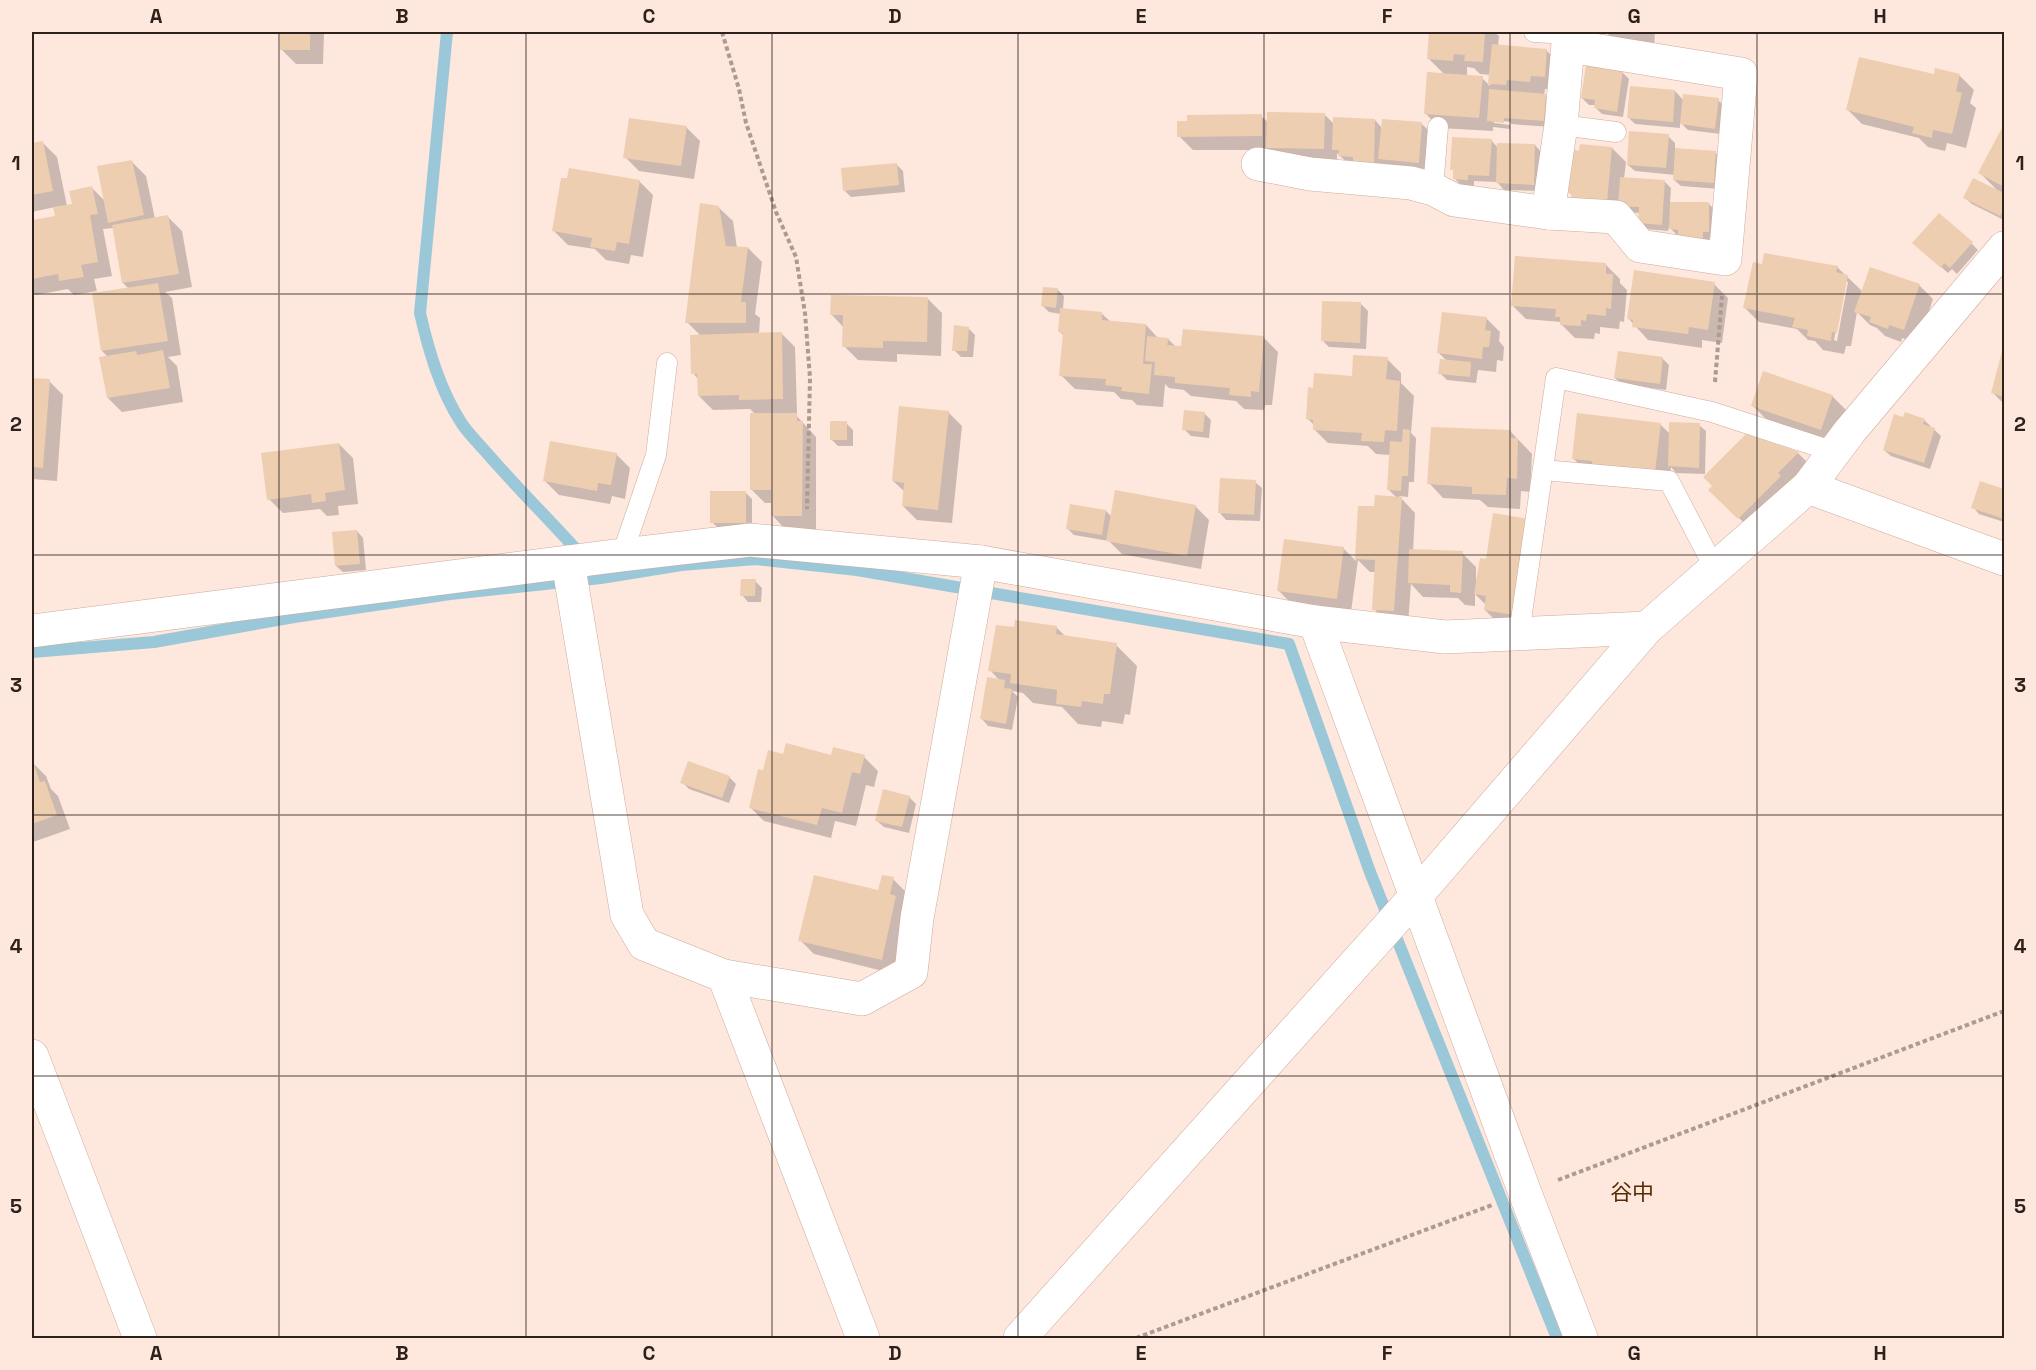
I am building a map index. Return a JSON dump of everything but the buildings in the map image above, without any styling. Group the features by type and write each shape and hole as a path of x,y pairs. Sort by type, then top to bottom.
{"street":[{"path":"1258,164 1310,174 1411,183 1433,189 1454,200 1548,213 1616,217 1640,246 1725,259 1741,74 1569,37 1561,125 1548,213"},
{"path":"1020,1338 1416,896 1647,628 1808,487 1850,431 2004,250"},
{"path":"1808,487 2004,559"},
{"path":"32,631 750,540 981,562 1315,622 1445,637 1647,628"},
{"path":"568,562 627,915 644,944 724,976 862,999 911,972 917,918 981,562"},
{"path":"1315,622 1525,1193 1581,1338"},
{"path":"724,976 863,1338"},
{"path":"32,1056 140,1338"}],"lane":[{"path":"1534,32 1569,37"},
{"path":"1561,125 1616,132"},
{"path":"1433,189 1438,127"},
{"path":"622,555 656,455 667,363"},
{"path":"1519,634 1556,378 1712,412 1835,452"},
{"path":"1543,470 1669,481 1715,569"}],"path":[{"path":"722,32 739,89 746,123 776,212 795,257 805,313 810,378 807,545"},
{"path":"1712,412 1725,259"},
{"path":"1136,1338 2004,1011"}],"waterway":[{"path":"447,32 420,313 423,328 441,384 462,424 583,557"},
{"path":"32,652 154,642 294,617 450,594 601,578 681,565 756,559 857,570 1289,644 1370,872 1557,1338"}],"district":[{"name":"谷中","path":"1632,1192"}]}
